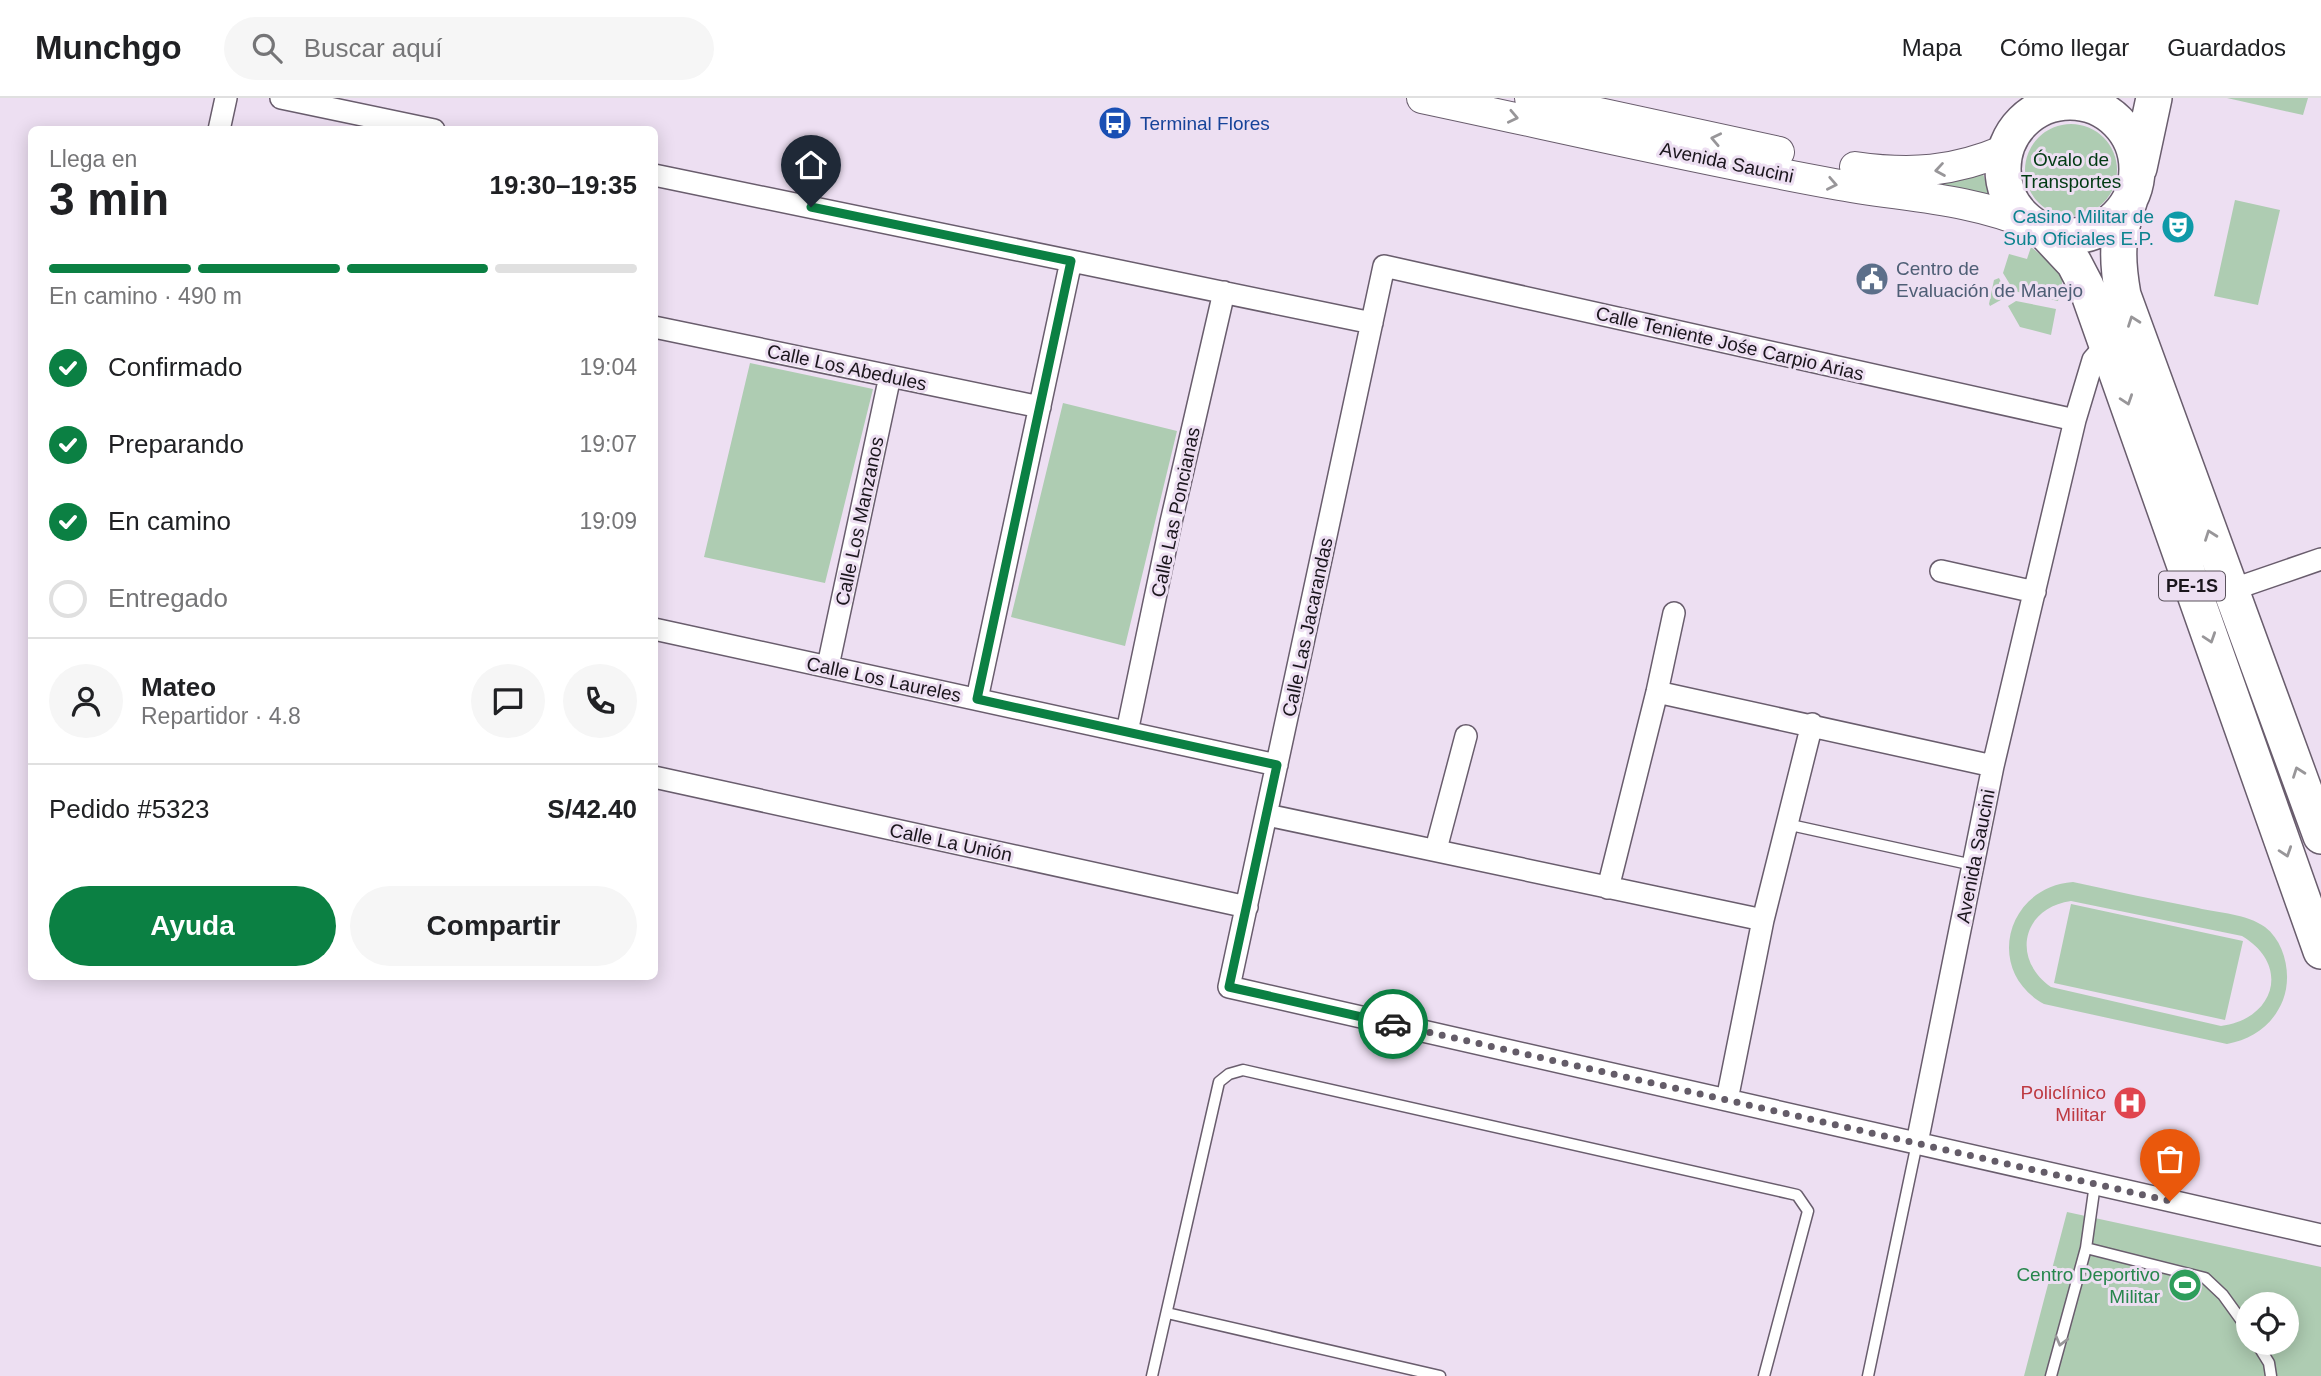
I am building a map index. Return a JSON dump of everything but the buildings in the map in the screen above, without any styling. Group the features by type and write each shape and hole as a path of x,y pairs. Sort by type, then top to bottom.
{"highway":[{"path":"2133,188 2154,98"},
{"name":"PE-1S","path":"2321,836 2123,295 2117,262 2118,239 2133,188 2134,149 2120,124 2096,107 2052,100 2020,123 2008,143 2003,171 2006,192 2012,204 2074,263 2086,286 2321,951"},
{"name":"PE-1S","path":"2038,228 2072,236 2100,229 2122,211 2133,188"}],"main road":[{"name":"Avenida Saucini","path":"1422,98 1569,118 1835,184 1968,204 2005,214 2038,228"},
{"name":"Avenida Saucini","path":"1530,98 1569,118"},
{"name":"Avenida Saucini","path":"1614,128 1890,172 1948,169 1977,161 2008,143"}],"street":[{"path":"220,126 226,98"},
{"path":"281,98 369,123 397,126"},
{"path":"658,176 1372,323"},
{"path":"977,699 1071,261"},
{"name":"Calle Las Jacarandas","path":"1384,267 1229,987 1727,1100"},
{"name":"Calle Teniente Jośe Carpio Arias","path":"1384,267 2075,420"},
{"name":"Calle Las Poncianas","path":"1128,732 1171,522 1224,292"},
{"name":"Calle Los Abedules","path":"658,328 1040,407"},
{"name":"Avenida Saucini","path":"1917,1143 1993,766 2075,420 2093,360 2106,344"},
{"name":"Calle Los Manzanos","path":"828,666 890,376"},
{"path":"2231,590 2321,559"},
{"path":"1941,571 2035,592"},
{"path":"1608,888 1674,613"},
{"name":"Calle Los Laureles","path":"658,630 1277,765"},
{"path":"1657,692 1993,766"},
{"path":"1811,724 1763,920 1727,1100 2321,1235"},
{"path":"1436,849 1465,736"},
{"name":"Calle La Unión","path":"658,778 1247,907"},
{"path":"1267,815 1763,920"}],"lane":[{"path":"1786,824 1973,865"},
{"path":"1152,1376 1219,1082 1229,1074 1243,1070 1797,1195 1808,1211 1764,1376"},
{"name":"Avenida Saucini","path":"1868,1376 1917,1143"},
{"path":"2051,1376 2086,1248 2095,1184"},
{"path":"2086,1248 2205,1278 2223,1295 2236,1313"},
{"path":"1167,1313 1440,1376"},
{"path":"2264,1355 2269,1363 2271,1376"}],"green space":[{"path":"2227,98 2308,98 2303,115"},
{"name":"Óvalo de Transportes","path":"2062,124 2080,124 2097,131 2110,144 2117,161 2117,179 2110,196 2097,209 2080,216 2062,216 2045,209 2032,196 2025,179 2025,161 2032,144 2045,131"},
{"path":"1982,171 1990,194 1887,183"},
{"path":"2235,200 2280,210 2258,305 2214,296"},
{"path":"2031,247 2047,260 2063,279 2058,301 2014,291 2003,273 2009,254 2027,259"},
{"path":"1999,278 2008,296 1990,306 1994,280"},
{"path":"2016,301 2056,309 2051,335 2020,327 2008,306"},
{"path":"750,363 873,389 825,583 704,557"},
{"path":"1063,403 1177,431 1125,646 1011,617"},
{"path":"2073,882 2233,915 2258,923 2278,942 2285,961 2286,991 2279,1009 2268,1024 2254,1034 2227,1044 2044,1004 2025,989 2014,972 2009,952 2011,932 2019,914 2032,899 2050,887","holes":["2071,901 2242,936 2257,948 2267,961 2271,975 2270,989 2264,1002 2254,1013 2221,1026 2051,987 2038,976 2030,963 2027,949 2028,936 2042,913"]},
{"path":"2071,904 2243,941 2225,1020 2054,983"},
{"name":"Centro Deportivo Militar","path":"2067,1212 2321,1267 2321,1376 2024,1376"}],"way so far":[{"path":"1393,1024 2170,1201"}],"place":[{"name":"Terminal Flores","path":"1115,123"},
{"name":"Casino Militar de Sub Oficiales E.P.","path":"2178,227"},
{"name":"Centro de Evaluación de Manejo","path":"1872,279"},
{"name":"Policlínico Militar","path":"2130,1103"},
{"name":"Centro Deportivo Militar","path":"2185,1285"}],"route":[{"path":"811,207 1071,261 977,699 1277,765 1229,987 1393,1024"}]}
